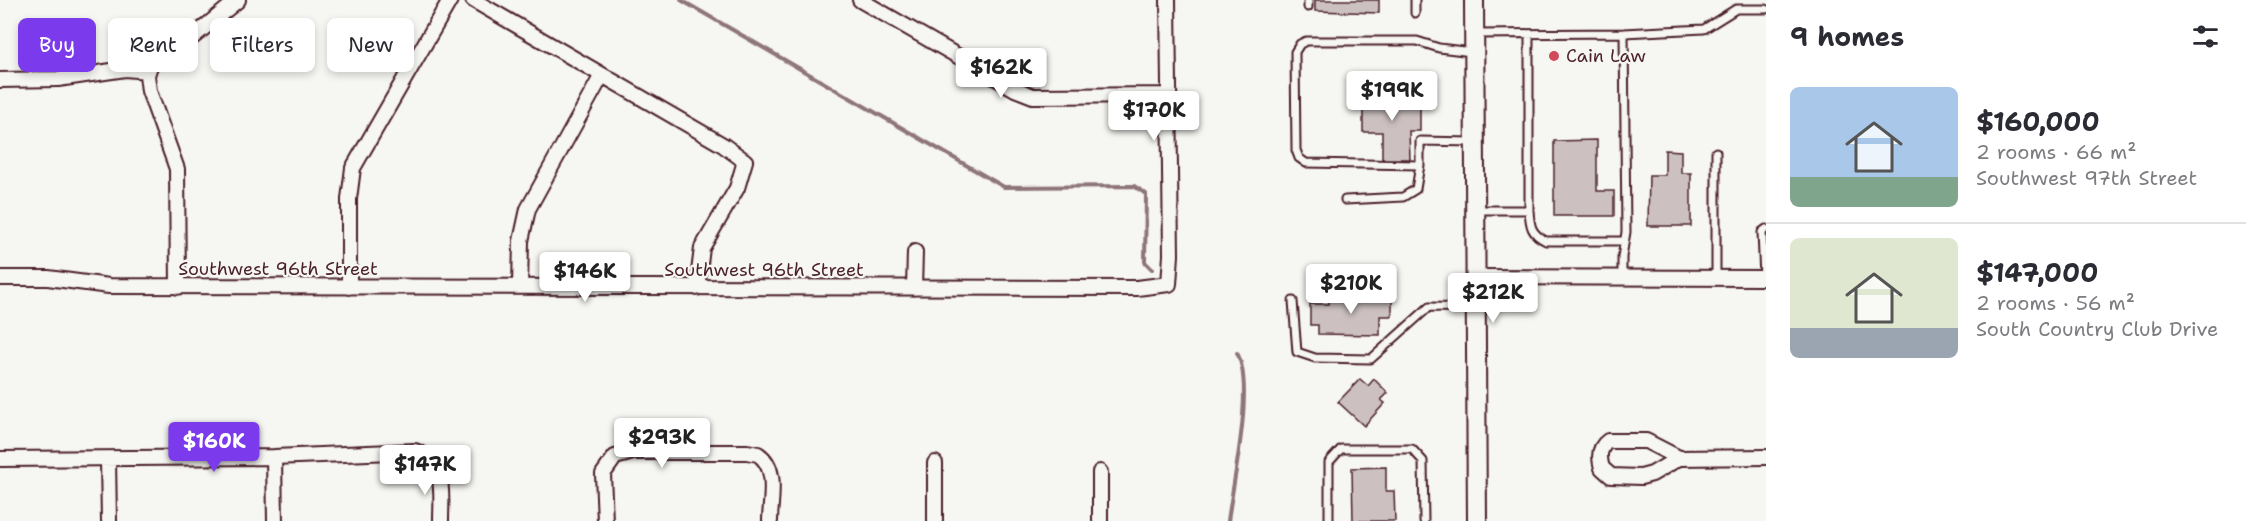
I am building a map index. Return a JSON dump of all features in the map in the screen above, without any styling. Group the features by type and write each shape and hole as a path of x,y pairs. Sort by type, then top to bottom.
{"main road":[{"path":"1474,0 1476,521"}],"street":[{"path":"198,33 238,0"},
{"path":"348,287 349,199 353,168 450,0"},
{"path":"473,0 723,145 745,161 737,188 702,248 697,288"},
{"path":"860,0 1015,89 1033,96 1169,96 1168,0"},
{"path":"0,80 74,78 109,72"},
{"path":"148,72 149,92 177,169 178,286"},
{"path":"520,287 521,241 528,210 602,75"},
{"name":"Southwest 96th Street","path":"0,278 48,278 91,286 1137,288 1169,284 1171,255 1169,96"},
{"path":"914,288 915,252"},
{"path":"1476,277 1765,278"},
{"path":"1679,458 1647,476 1616,477 1602,468 1599,455 1608,441 1641,440 1679,458 1766,457"},
{"path":"0,459 274,457 415,451 435,463 441,478 441,521"},
{"path":"605,521 603,474 609,462 623,454 747,452 758,454 765,461 771,475 770,521"},
{"path":"274,457 275,521"},
{"path":"108,459 109,521"},
{"path":"935,463 935,521"},
{"path":"1100,472 1100,521"}],"lane":[{"path":"1415,0 1415,13"},
{"path":"1420,165 1306,163 1299,158 1296,150 1296,52 1300,44 1306,40 1417,41 1439,48 1529,34 1704,29 1736,9 1766,9"},
{"path":"1622,278 1624,33"},
{"path":"1529,34 1529,210 1531,228 1536,236 1546,241 1624,241"},
{"path":"1345,200 1403,197 1416,189 1420,165 1420,141 1475,142"},
{"path":"1716,152 1716,278"},
{"path":"1476,210 1529,210"},
{"path":"1765,278 1762,232 1766,229"},
{"path":"1293,301 1297,352 1315,358 1371,359 1429,307 1476,308"},
{"path":"1329,521 1329,462 1341,450 1412,449 1423,461 1424,521"}],"building":[{"path":"1315,0 1379,0 1379,13 1315,11"},
{"path":"1369,90 1383,90 1384,95 1409,95 1409,99 1420,99 1420,131 1409,131 1410,159 1382,159 1382,132 1363,132 1363,101 1369,100"},
{"path":"1597,140 1597,191 1614,191 1614,216 1554,216 1554,141"},
{"path":"1665,150 1681,151 1681,173 1691,173 1691,226 1648,226 1649,175 1665,175"},
{"path":"1329,297 1392,297 1392,316 1380,316 1380,335 1318,334 1318,325 1310,325 1310,304 1329,304"},
{"path":"1360,379 1368,386 1374,379 1388,393 1381,400 1385,403 1364,426 1338,402"},
{"path":"1386,467 1386,491 1394,491 1395,521 1353,521 1352,468"}],"waterway":[{"path":"681,0 1004,187 1134,186 1146,194 1145,262 1152,269"},
{"path":"1228,521 1243,410 1242,368 1237,353"}],"place":[{"name":"Cain Law","path":"1554,56"}]}
